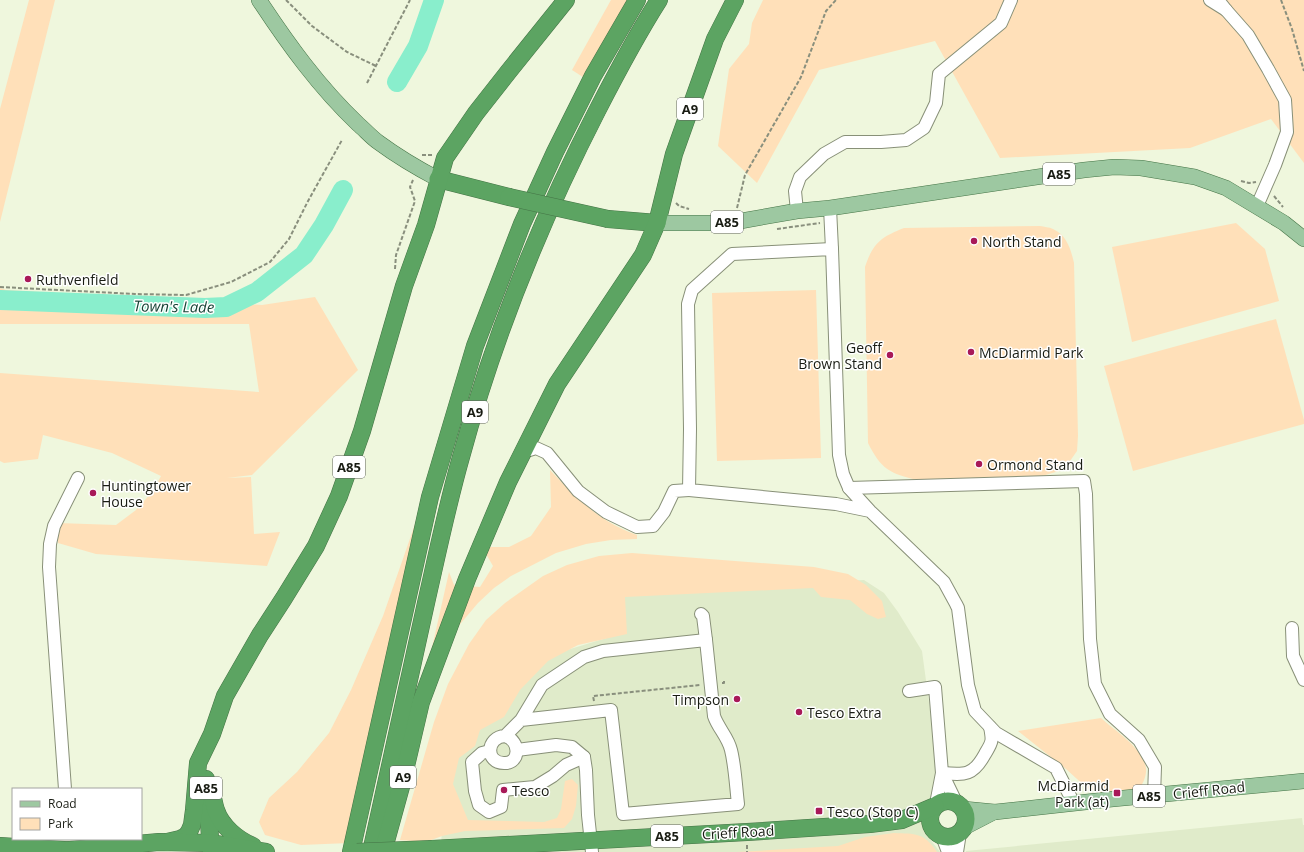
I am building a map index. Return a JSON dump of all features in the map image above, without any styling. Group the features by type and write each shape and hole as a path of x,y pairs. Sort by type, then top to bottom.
{"highway":[{"path":"438,179 445,158 476,113 566,0"},
{"name":"A9","path":"351,852 430,497 475,346 522,224 555,152 593,76 637,0"},
{"name":"A9","path":"371,852 444,522 461,457 482,388 505,321 536,240 572,160 612,81 659,0"},
{"name":"A9","path":"383,852 402,783 421,702 467,579 508,482 556,384 644,255 657,223 676,147 714,39 735,0"},
{"name":"A85","path":"204,847 208,818 206,772 212,734 225,696 260,634 316,546 339,496 362,432 404,286 426,225 438,179 509,197 608,219 657,223"},
{"path":"167,842 186,836 192,825 198,763 212,734"},
{"name":"A85","path":"206,772 216,812 228,830 244,842 266,852"},
{"path":"944,800 960,806 966,815 962,830 950,837 937,833 930,822 935,805 944,800"},
{"name":"Crieff Road","path":"357,852 592,846 902,820 935,805"},
{"name":"Crieff Road","path":"902,820 937,833"},
{"path":"192,825 204,847"},
{"name":"A85","path":"0,846 167,842 204,847 271,852"},
{"name":"A85","path":"69,844 90,852"}],"main road":[{"path":"259,0 295,53 345,112 377,142 419,161 438,179"},
{"name":"A85","path":"657,223 710,224 736,222 797,211 830,208 1084,170 1114,167 1141,168 1195,177 1226,188 1284,223 1304,239"},
{"name":"Crieff Road","path":"960,806 995,812 1304,781"},
{"name":"Crieff Road","path":"962,830 995,812"}],"street":[{"path":"797,211 795,191 800,177 824,154 845,142 906,140 924,128 936,103 939,74 1001,23 1011,0"},
{"path":"1210,0 1226,10"},
{"path":"1218,0 1248,36 1285,100 1287,132 1275,165 1257,206"},
{"path":"830,208 839,455 843,474 849,488 870,511 944,582 958,608 968,685 975,711 996,733 1056,768 1071,798 1072,804"},
{"path":"689,490 690,429 688,304 692,290 732,254 832,249"},
{"path":"523,452 536,448 547,453 578,491 606,512 637,528 653,526 664,512 674,491 689,490 836,504 870,511"},
{"path":"65,788 49,567 50,544 54,526 78,478"},
{"path":"849,488 1084,481 1086,494 1090,638 1095,684 1110,714 1139,740 1155,767 1154,796"},
{"path":"521,720 611,710 623,814 738,804 731,750 726,736 717,724 714,716 703,616 701,614"},
{"path":"1292,628 1293,656 1304,680"},
{"path":"505,736 512,739 516,744 517,750 514,758 510,761 503,763 497,762 492,758 490,751 491,744 494,740 505,736 521,720 542,685 584,657 603,651 706,640"},
{"path":"909,691 935,687 942,773 935,805"},
{"path":"942,773 958,775 967,773 977,768 992,740 990,727"},
{"path":"517,750 556,745 572,747 584,757 588,815 592,846"},
{"path":"490,751 482,753 472,762 474,791 479,805 489,812 501,806 503,790 535,787 554,776 566,765 584,757"},
{"path":"942,773 960,806"},
{"path":"957,852 962,830"},
{"path":"937,833 948,852"}],"path":[{"path":"286,0 312,26 347,52 376,66"},
{"path":"367,83 410,0"},
{"path":"737,208 745,175 801,77 826,11 836,0"},
{"path":"1281,0 1292,29 1304,71"},
{"path":"0,286 135,294 186,295 230,282 270,262 289,239 342,140"},
{"path":"394,275 396,255 415,201 410,187 419,161 435,153 445,158"},
{"path":"595,712 593,696 724,683 724,679"}],"shaded area":[{"path":"864,580 884,593 898,612 922,651 940,784 928,804 926,834 940,852 441,852 443,793 448,766 544,657 623,633 621,594"},
{"path":"1302,818 1304,825 1304,852 966,852 966,851"}],"green space":[{"path":"29,0 55,0 0,222 0,109"},
{"path":"611,0 634,0 586,79 572,70"},
{"path":"763,0 1304,0 1304,163 1271,119 1190,148 1000,158 935,41 819,70 757,183 718,146 729,69 749,44 752,23"},
{"path":"1236,223 1265,249 1279,301 1132,342 1112,247"},
{"name":"McDiarmid Park","path":"1040,226 1051,228 1062,235 1068,243 1074,263 1078,436 1077,451 1070,461 1059,471 1042,476 918,480 893,473 882,465 877,459 868,443 865,267 871,252 884,238 904,228"},
{"path":"0,288 6,290 262,305 315,297 358,370 252,475 227,478 251,477 254,534 280,532 267,566 96,554 58,543 58,523 116,525 136,510 153,491 161,476 112,453 43,435 38,459 4,463 0,461 0,373 259,392 249,324 0,324"},
{"path":"816,290 821,458 717,461 712,293"},
{"path":"1276,319 1304,424 1133,471 1104,366"},
{"path":"436,464 349,843 301,845 265,835 259,822 269,798 297,772 329,733 351,690 383,616"},
{"path":"550,470 589,508 612,524 637,535 637,539 611,540 586,544 556,553 511,576 494,588 478,603 456,629 406,763 449,572 454,585 480,587 493,566 482,547 509,547 531,536 551,507"},
{"path":"632,553 814,567 848,574 866,585 882,601 886,617 878,619 867,614 850,600 821,597 813,588 625,597 627,634 578,645 548,661 520,690 504,717 480,730 475,746 459,758 453,784 468,820 544,822 557,818 561,809 565,781 572,779 578,785 576,806 572,819 564,828 465,831 442,836 426,842 400,840 434,722 448,684 469,644 486,620 505,603 543,576 567,565 599,556"},
{"path":"1101,718 1134,747 1144,761 1146,774 1138,791 1102,794 1087,788 1066,769 1018,731"},
{"path":"894,833 913,834 923,837 937,852 737,852 838,846 865,837"}],"waterway":[{"name":"Town's Lade","path":"397,82 418,46 434,0"},
{"name":"Town's Lade","path":"0,300 205,308 226,307 257,292 304,255 324,225 343,190"}],"place":[{"name":"North Stand","path":"974,241"},
{"name":"Ruthvenfield","path":"28,279"},
{"name":"McDiarmid Park","path":"971,352"},
{"name":"Geoff Brown Stand","path":"890,355"},
{"name":"Ormond Stand","path":"979,464"},
{"name":"Huntingtower House","path":"93,493"},
{"name":"Timpson","path":"737,699"},
{"name":"Tesco Extra","path":"799,712"},
{"name":"Tesco","path":"504,790"},
{"name":"McDiarmid Park (at)","path":"1117,793"},
{"name":"Tesco (Stop C)","path":"819,811"}]}
